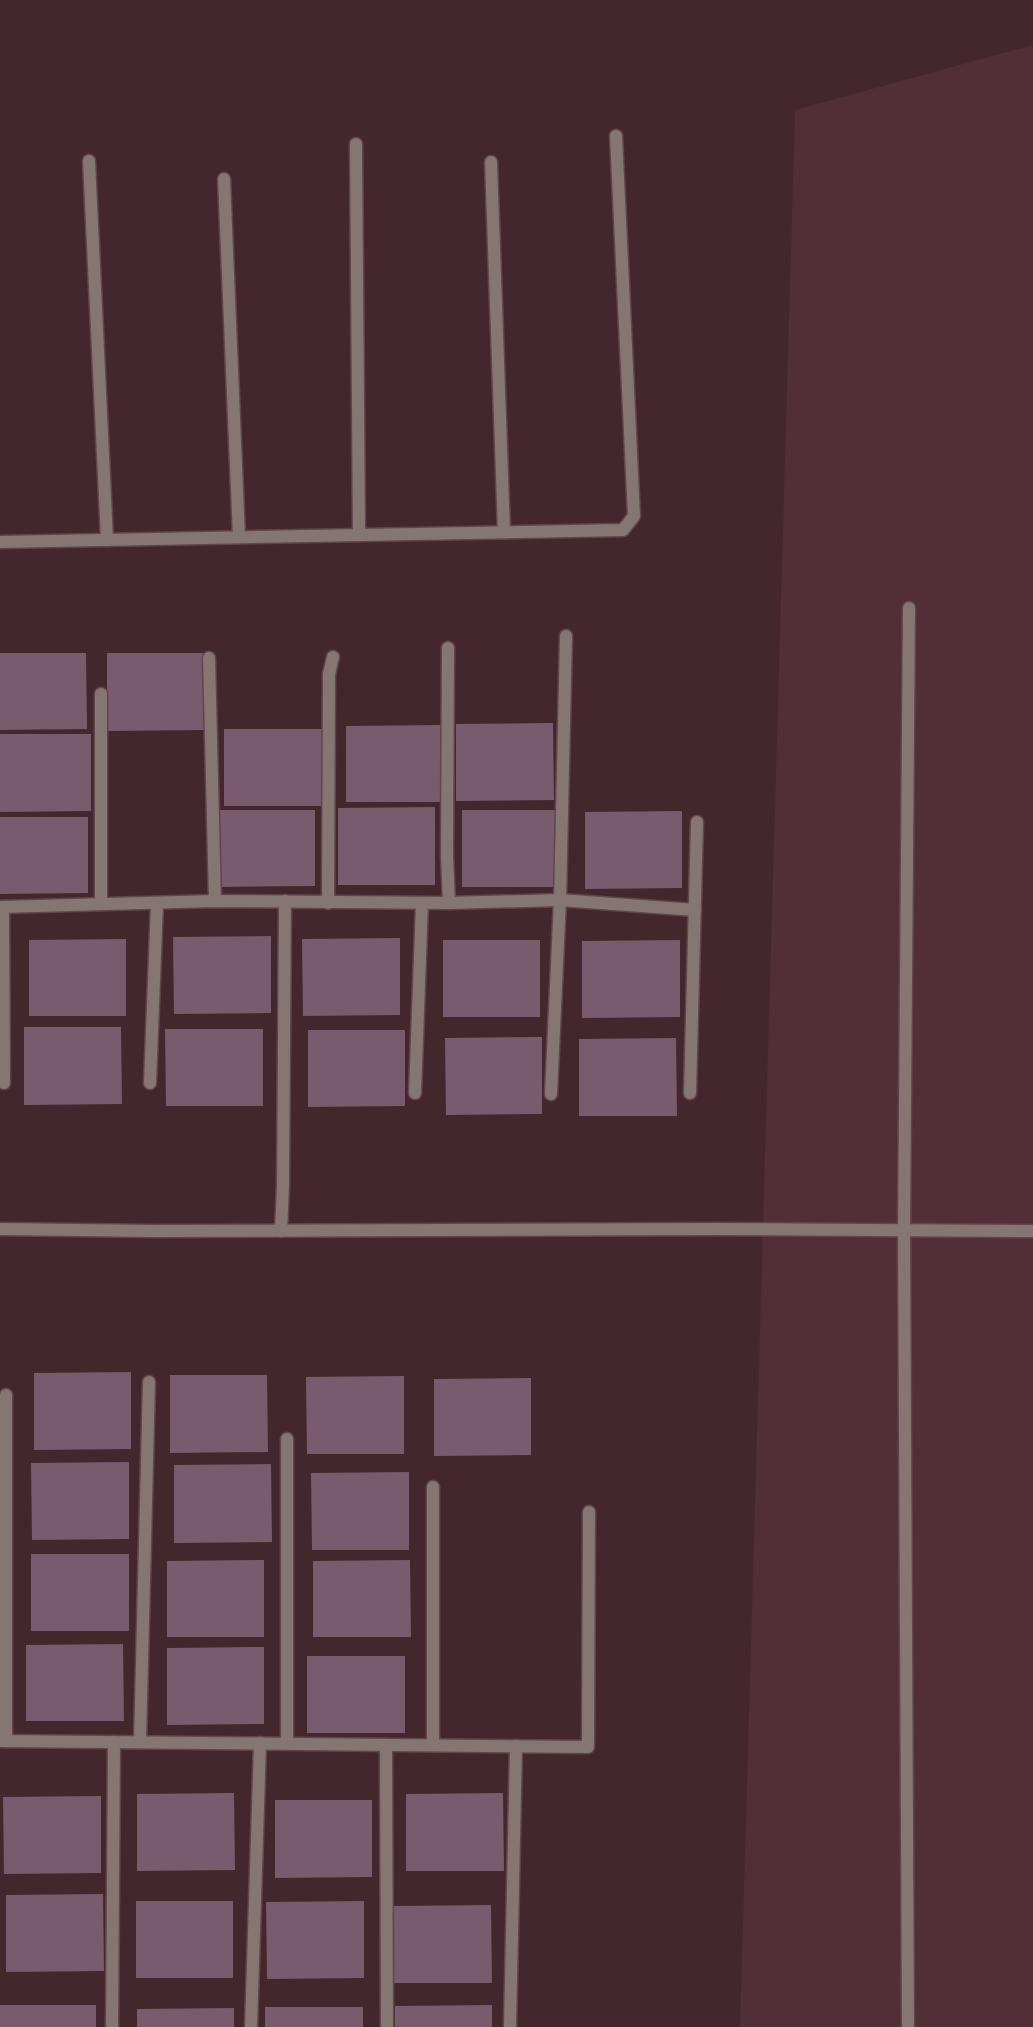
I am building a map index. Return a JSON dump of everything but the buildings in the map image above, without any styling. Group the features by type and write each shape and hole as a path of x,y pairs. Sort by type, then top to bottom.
{"street":[{"path":"0,542 623,530 634,516 616,136"},
{"path":"356,144 359,535"},
{"path":"89,161 107,540"},
{"path":"491,162 504,532"},
{"path":"224,179 239,537"},
{"path":"908,2027 904,1230 909,608"},
{"path":"551,1094 560,900 566,636"},
{"path":"448,648 448,903"},
{"path":"328,903 329,674 333,657"},
{"path":"209,658 215,901"},
{"path":"101,694 101,904"},
{"path":"690,1093 697,822"},
{"path":"4,1083 2,907 215,901 448,903 560,900 695,910"},
{"path":"281,1230 285,902"},
{"path":"150,1083 157,903"},
{"path":"415,1093 422,903"},
{"path":"0,1230 1033,1231"},
{"path":"140,1742 149,1382"},
{"path":"6,1395 3,1741 588,1747 589,1512"},
{"path":"287,1439 287,1744"},
{"path":"433,1488 433,1745"},
{"path":"112,2027 114,1742"},
{"path":"251,2027 260,1743"},
{"path":"386,1745 387,2027"},
{"path":"510,2027 516,1746"}],"shaded area":[{"path":"1033,45 1033,2027 740,2027 795,110"}]}
